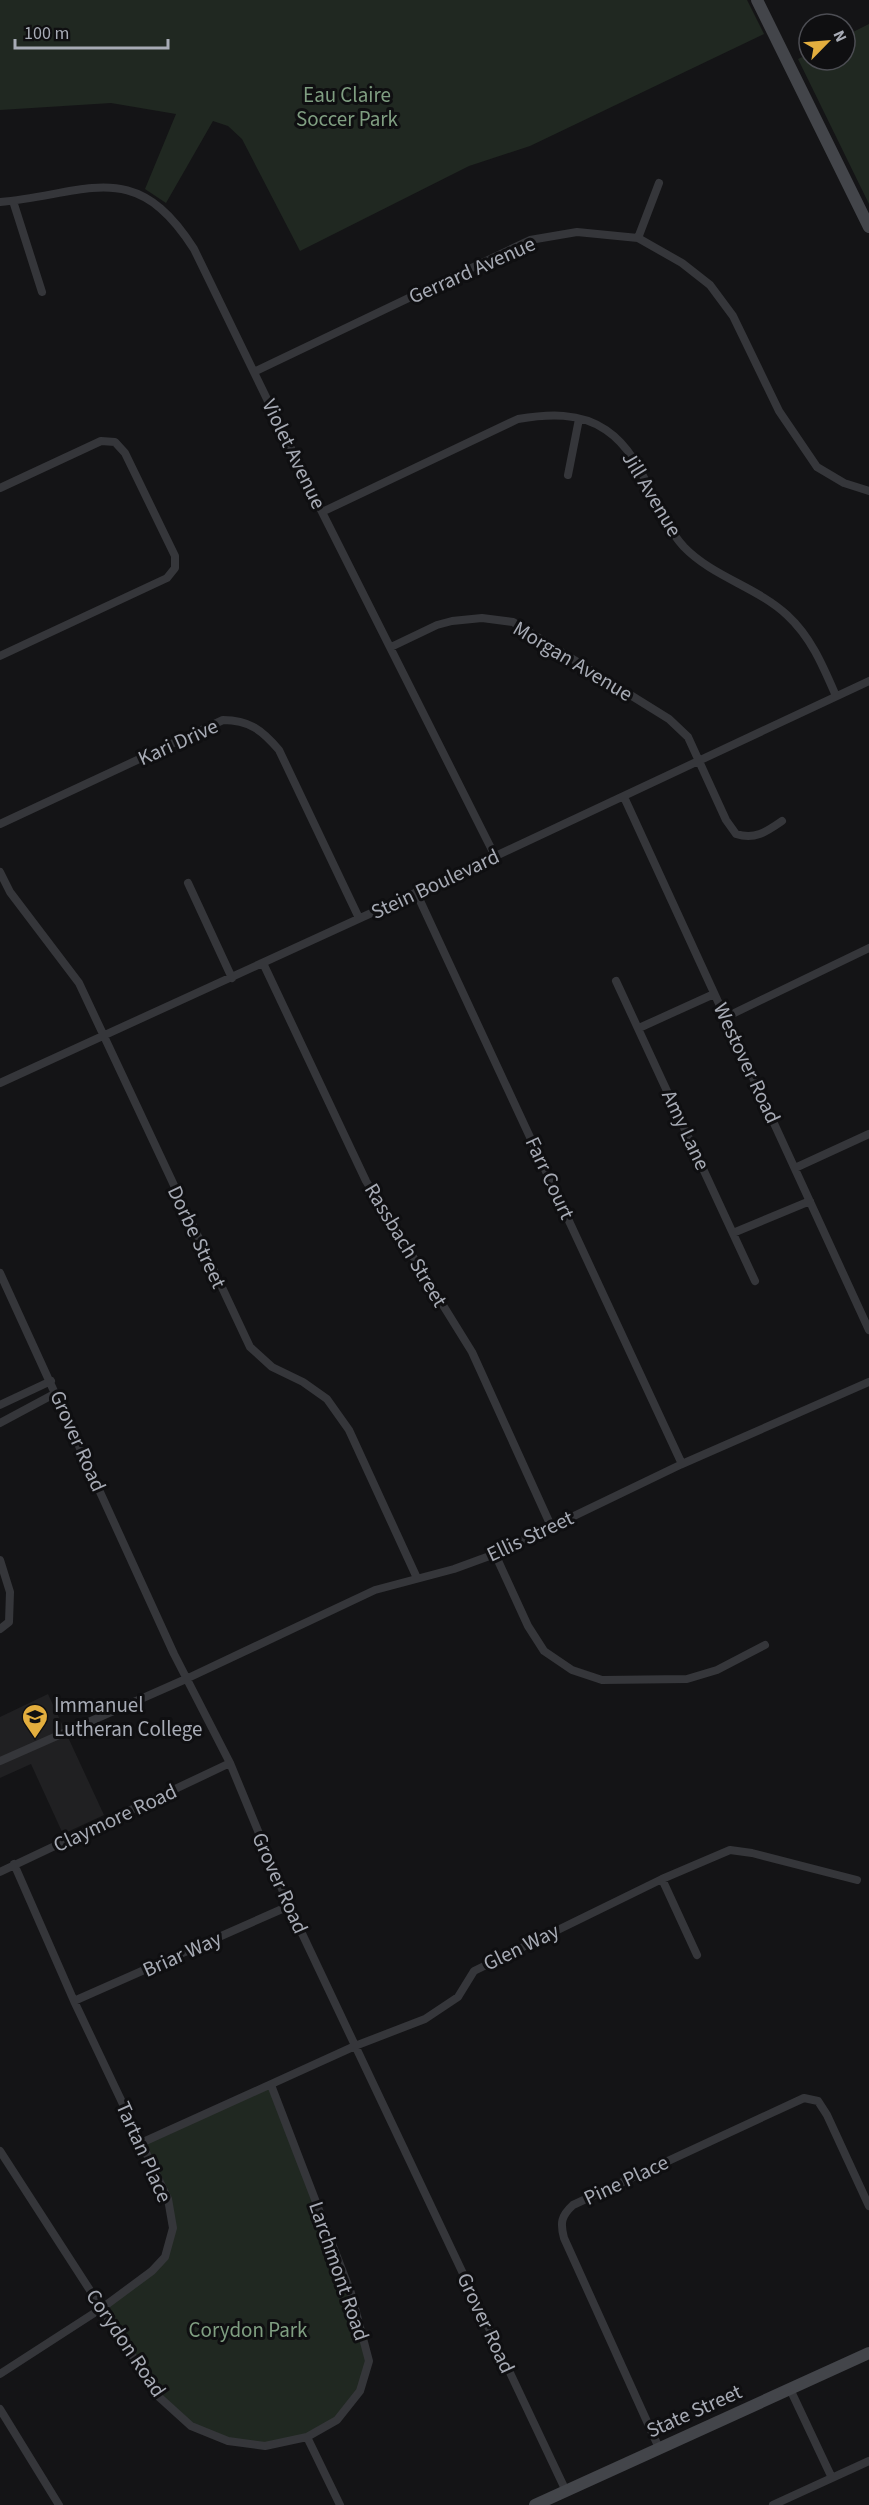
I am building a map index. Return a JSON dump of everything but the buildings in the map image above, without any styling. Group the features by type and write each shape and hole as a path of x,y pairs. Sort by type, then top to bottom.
{"main road":[{"path":"757,0 869,227"},
{"name":"State Street","path":"535,2505 869,2353"}],"street":[{"path":"638,238 659,183"},
{"name":"Violet Avenue","path":"0,202 104,186 129,190 155,202 170,215 194,249 322,512 495,856"},
{"path":"13,201 42,292"},
{"name":"Gerrard Avenue","path":"254,372 530,240 577,232 638,238 682,263 710,285 733,316 779,411 817,467 844,483 869,491"},
{"name":"Jill Avenue","path":"322,512 518,419 548,414 579,419 605,429 626,448 639,466 668,525 684,546 702,563 785,613 805,633 819,656 836,696"},
{"path":"568,475 579,419"},
{"path":"0,488 101,441 115,442 125,453 170,546 175,568 167,578 0,656"},
{"name":"Morgan Avenue","path":"391,647 437,625 452,621 482,618 513,622 669,719 688,737 726,820 736,834 748,838 762,834 782,821"},
{"name":"Stein Boulevard","path":"0,1083 232,978 869,681"},
{"name":"Kari Drive","path":"0,824 223,720 237,720 253,724 265,733 279,750 359,918"},
{"name":"Westover Road","path":"624,796 869,1330"},
{"name":"Dorbe Street","path":"0,872 10,892 79,983 250,1347 272,1367 303,1382 327,1400 349,1430 417,1578"},
{"path":"188,883 232,978"},
{"name":"Farr Court","path":"416,892 682,1464"},
{"path":"726,1017 869,948"},
{"name":"Rassbach Street","path":"263,963 366,1181 471,1352 551,1526"},
{"name":"Amy Lane","path":"616,981 755,1281"},
{"path":"639,1028 714,994"},
{"path":"795,1168 869,1134"},
{"path":"733,1233 810,1201"},
{"name":"Grover Road","path":"0,1273 186,1679 230,1763 289,1906 566,2491"},
{"path":"0,1406 51,1381"},
{"name":"Ellis Street","path":"0,1761 186,1679 375,1590 454,1569 495,1554 682,1464 869,1382"},
{"path":"0,1423 56,1393"},
{"path":"495,1554 524,1617 544,1651 572,1670 602,1680 687,1679 717,1670 765,1645"},
{"path":"0,1560 10,1592 9,1622 0,1629"},
{"name":"Claymore Road","path":"0,1872 230,1763"},
{"name":"Glen Way","path":"141,2144 355,2046 425,2019 458,1997 474,1971 662,1879 730,1850 752,1853 858,1880"},
{"name":"Tartan Place","path":"0,2374 102,2308 152,2271 165,2257 173,2228 168,2199 74,2001 14,1864"},
{"path":"662,1879 697,1955"},
{"name":"Briar Way","path":"74,2001 289,1906"},
{"name":"Larchmont Road","path":"271,2085 351,2293 369,2361 360,2391 337,2420 307,2437"},
{"name":"Pine Place","path":"659,2448 564,2238 560,2224 565,2212 584,2199 804,2098 818,2102 827,2115 869,2206"},
{"name":"Corydon Road","path":"0,2151 159,2397 191,2426 228,2441 265,2446 307,2437"},
{"path":"790,2389 831,2478"},
{"path":"0,2409 59,2505"},
{"path":"307,2437 340,2505"},
{"path":"773,2505 869,2461"}],"shaded area":[{"name":"Immanuel Lutheran College","path":"48,1694 104,1815 63,1834 31,1764 0,1778 0,1717"}],"green space":[{"name":"Eau Claire Soccer Park","path":"0,0 747,0 764,34 530,146 469,166 300,251 242,139 228,126 213,121 166,203 145,189 176,114 111,103 0,110"},
{"path":"869,24 869,204 804,72 857,72 857,30"},
{"name":"Corydon Park","path":"271,2085 351,2293 369,2361 360,2391 337,2420 307,2437 265,2446 228,2441 191,2426 159,2397 102,2308 165,2257 173,2228 168,2199 141,2143"}],"place":[{"name":"Immanuel Lutheran College","path":"35,1740"}]}
